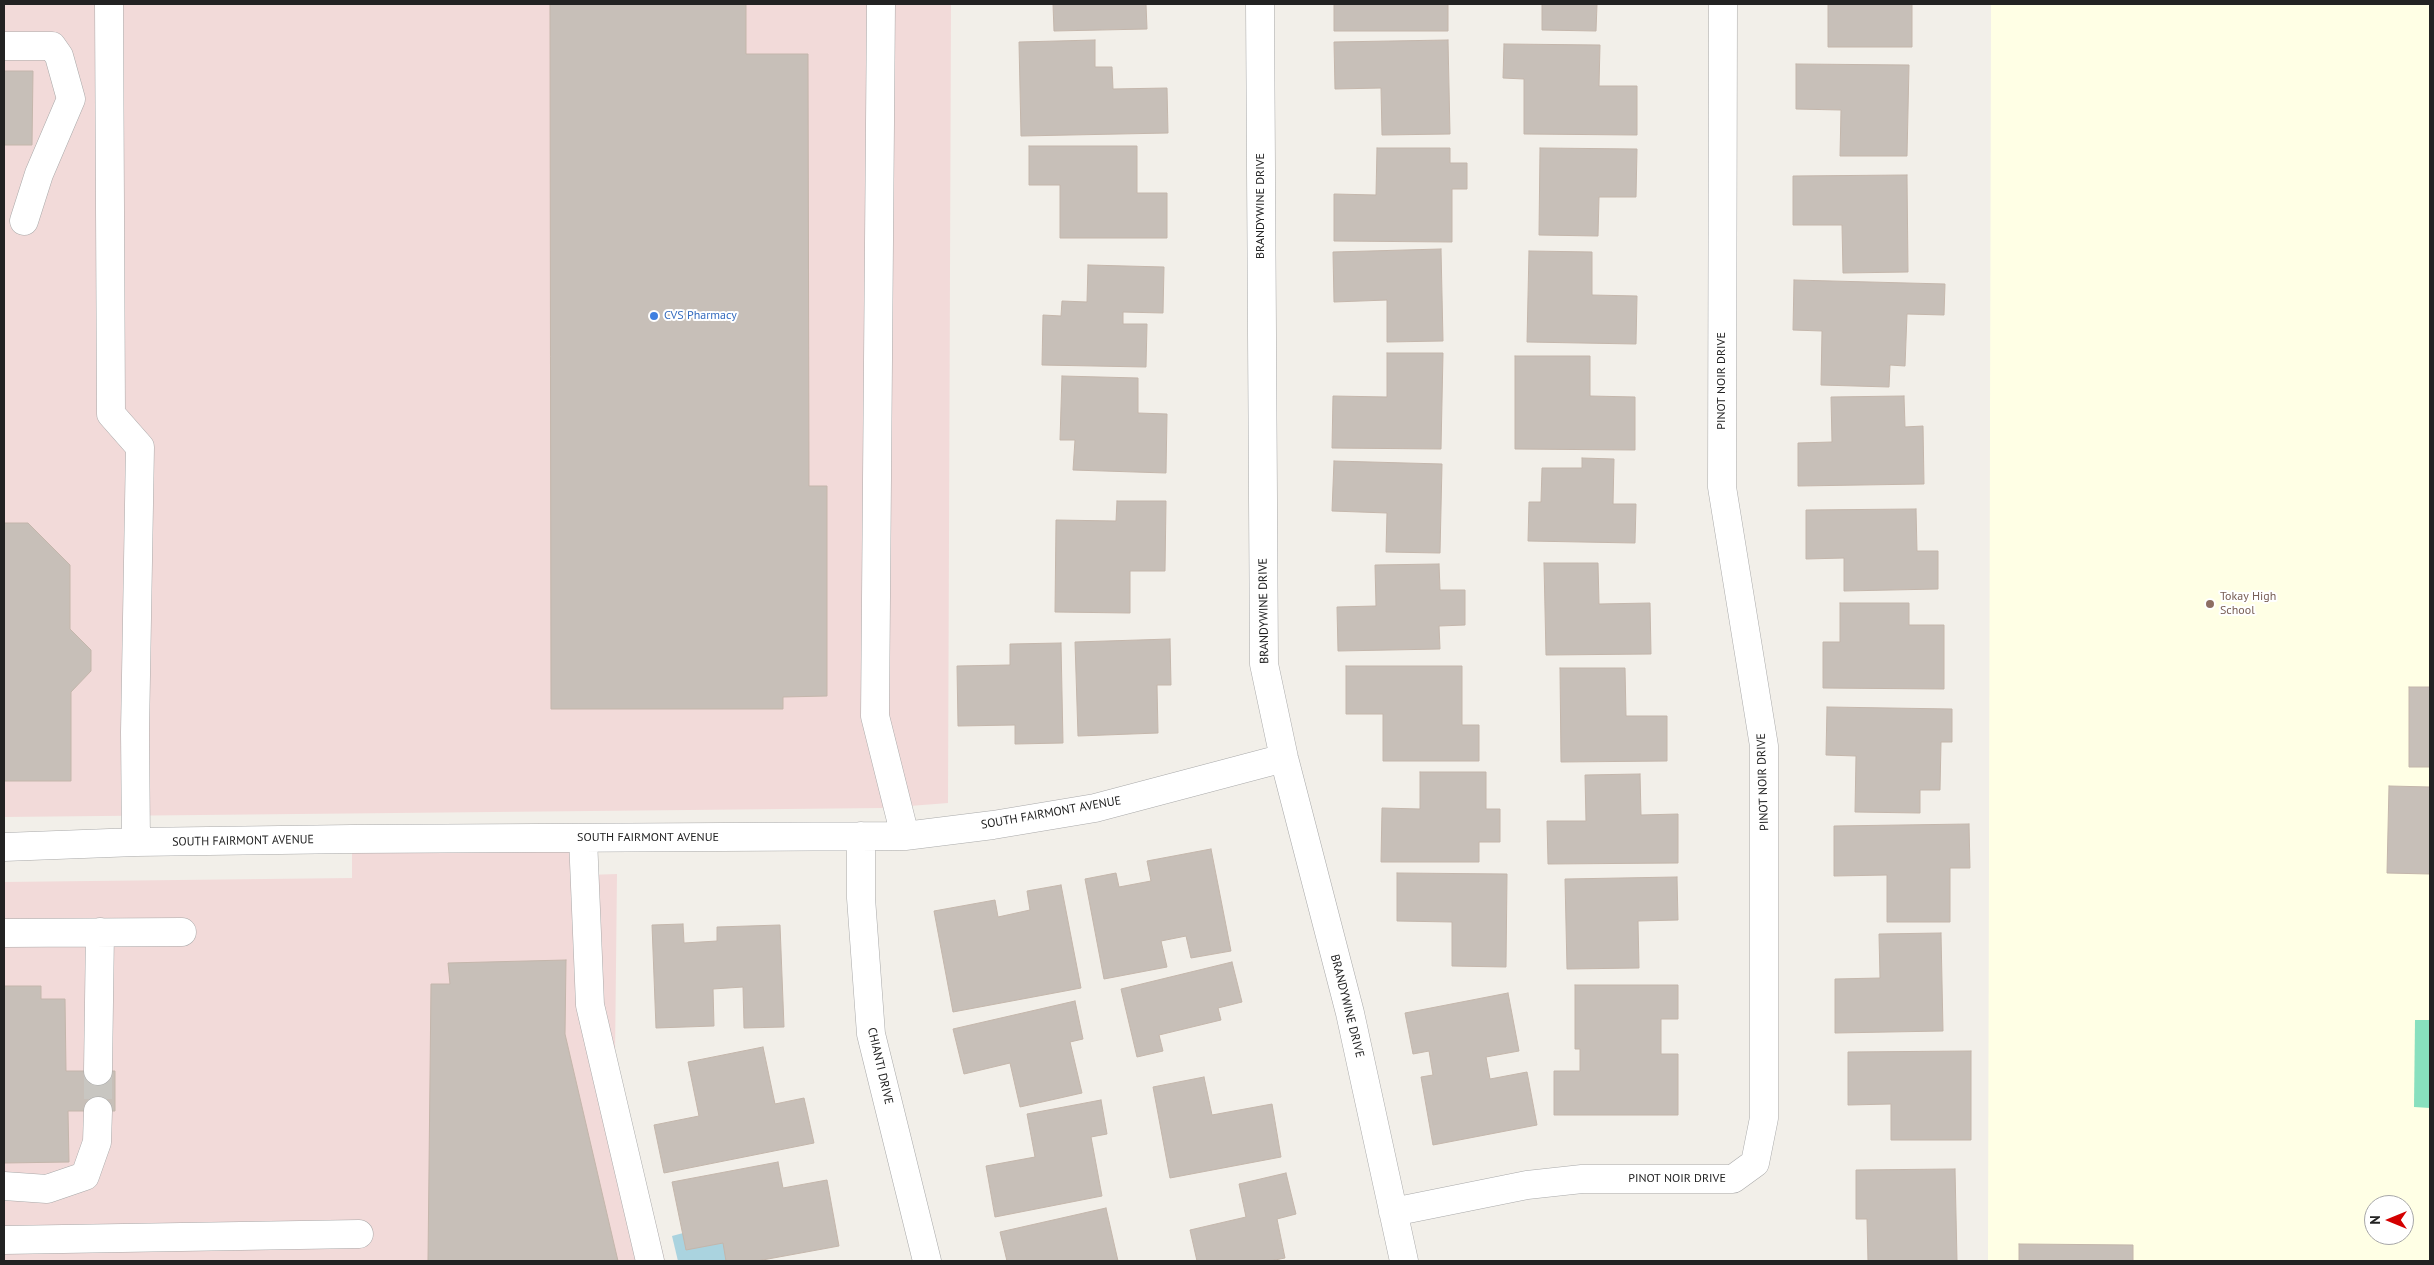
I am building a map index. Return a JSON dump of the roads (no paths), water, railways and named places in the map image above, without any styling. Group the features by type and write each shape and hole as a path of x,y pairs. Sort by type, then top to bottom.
{"street":[{"path":"109,4 111,414 140,447 135,732 136,842"},
{"path":"881,4 875,716 905,836"},
{"name":"BRANDYWINE DRIVE","path":"1260,4 1264,664 1284,758 1350,1013 1404,1261"},
{"name":"PINOT NOIR DRIVE","path":"1393,1212 1527,1185 1582,1179 1732,1179 1755,1163 1764,1118 1764,746 1722,487 1723,4"},
{"path":"4,46 52,46 60,56 72,99 39,174 24,221"},
{"name":"SOUTH FAIRMONT AVENUE","path":"4,847 136,842 905,836 993,825 1096,808 1284,758"},
{"name":"CHIANTI DRIVE","path":"861,836 861,898 871,1034 926,1261"},
{"path":"584,838 590,1005 650,1261"},
{"path":"98,1071 100,932"},
{"path":"4,933 182,932"},
{"path":"4,1187 47,1189 85,1176 97,1142 98,1111"},
{"path":"4,1240 359,1234"}],"water":[{"path":"687,1232 722,1233 732,1261 678,1261 672,1236"}],"tunnel":[{"path":"98,1071 98,1111"}],"place":[{"name":"CVS Pharmacy","path":"654,316"},
{"name":"Tokay High School","path":"2210,604"}]}
